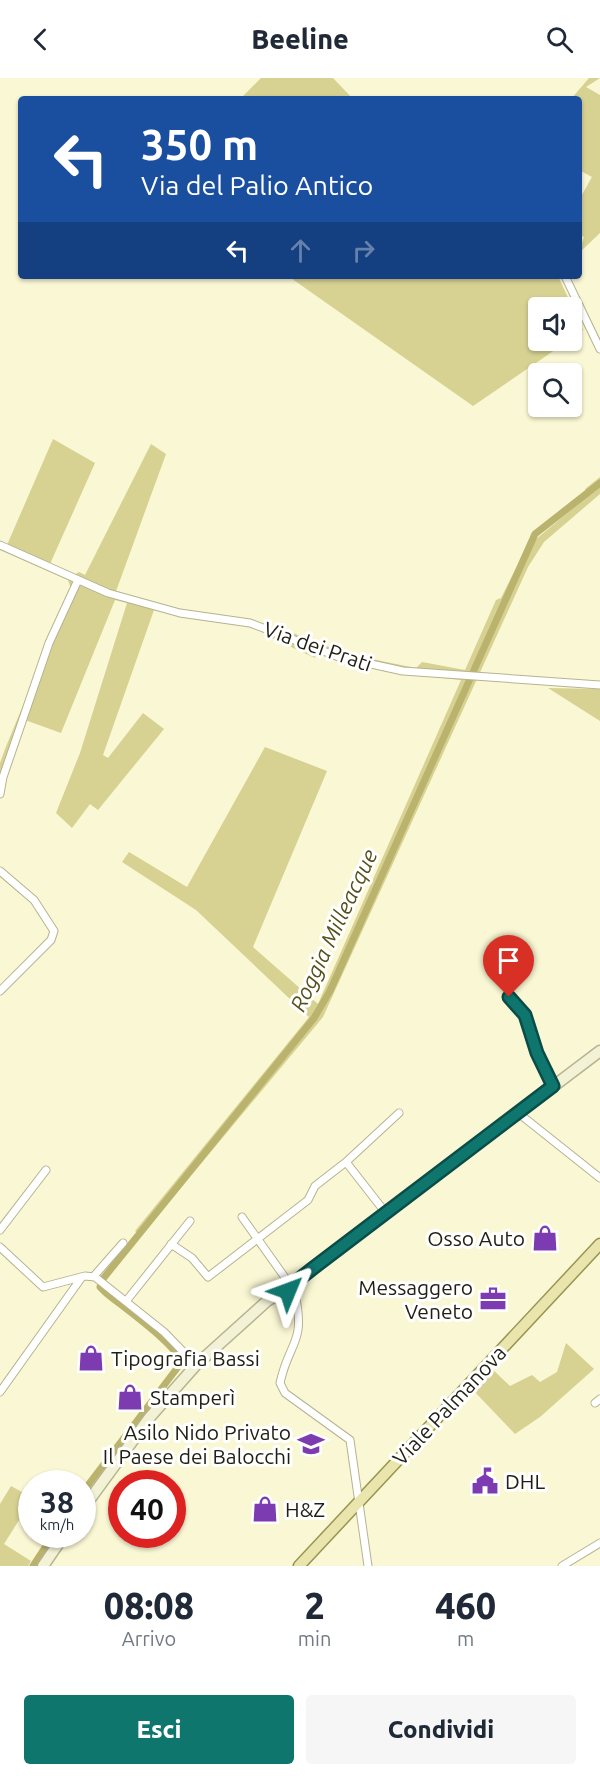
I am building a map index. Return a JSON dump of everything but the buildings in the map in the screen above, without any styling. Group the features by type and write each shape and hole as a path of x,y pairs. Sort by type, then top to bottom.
{"main road":[{"name":"Viale Palmanova","path":"299,1566 600,1244"}],"street":[{"path":"566,279 600,349"},
{"name":"Via dei Prati","path":"0,545 108,593 180,614 250,623 339,657 403,671 600,685"},
{"path":"0,794 3,777 49,643 78,580"},
{"path":"0,871 38,905 51,923 54,934 0,991"},
{"path":"509,997 525,1015 537,1053 553,1086"},
{"path":"96,1491 150,1417 196,1365 267,1301 281,1292 292,1290 300,1278 385,1212 600,1051"},
{"path":"517,1112 600,1178"},
{"path":"171,1244 192,1258 208,1277 308,1200 315,1186 346,1162 399,1113"},
{"path":"346,1162 385,1212"},
{"path":"0,1230 46,1170"},
{"path":"242,1217 292,1290 300,1318 299,1334 280,1379 280,1386 285,1393 350,1440 368,1566"},
{"path":"127,1300 190,1221"},
{"path":"96,1277 123,1243"},
{"path":"0,1247 43,1287 82,1277 96,1277 127,1300 196,1365"},
{"path":"0,1392 82,1277"},
{"path":"562,1566 600,1543"},
{"path":"44,1566 56,1548"}],"shaded area":[{"path":"261,78 333,78 350,96 243,96"},
{"path":"589,78 600,78 586,87 600,95 600,233 582,250 584,237 582,236 582,195 592,177 582,172 582,96 574,96"},
{"path":"292,279 559,279 568,297 528,297 528,351 553,351 536,363 528,363 528,368 473,406"},
{"path":"53,439 95,463 50,564 74,575 79,572 85,575 151,444 166,454 115,594 197,614 254,621 280,631 283,628 348,653 416,668 422,662 465,670 496,600 501,598 531,538 535,540 589,495 585,489 600,477 600,494 544,542 528,567 323,1017 141,1236 135,1231 309,1017 196,910 122,862 129,852 187,887 265,747 327,771 253,947 318,1004 461,680 396,673 317,654 315,658 265,635 268,632 248,625 154,610 103,755 108,758 143,713 164,729 98,810 90,804 72,828 56,813 80,753 127,603 115,600 61,733 25,720 0,776 0,763 5,749 71,589 68,580 0,549 0,542 7,545"},
{"path":"548,688 600,689 600,721"},
{"path":"566,1343 594,1369 540,1417 515,1434 472,1389 491,1368 510,1386 532,1375 540,1382 557,1372"},
{"path":"11,1486 18,1490 18,1522 4,1544 31,1561 28,1566 0,1566 0,1504"}],"waterway":[{"name":"Roggia Milleacque","path":"96,1475 181,1363 178,1356 160,1336 100,1287 102,1280 314,1018 330,991 535,534 600,483"},
{"name":"Roggia Milleacque","path":"33,1566 45,1548"}],"place":[{"name":"Osso Auto","path":"545,1238"},
{"name":"Messaggero Veneto","path":"493,1299"},
{"name":"Tipografia Bassi","path":"91,1358"},
{"name":"Stamperì","path":"130,1397"},
{"name":"Asilo Nido Privato Il Paese dei Balocchi","path":"311,1444"},
{"name":"DHL","path":"485,1481"},
{"name":"H&Z","path":"265,1509"}],"route":[{"path":"288,1291 290,1287 295,1287 298,1280 385,1212 553,1086 537,1053 525,1015 519,1005 509,997"}]}
